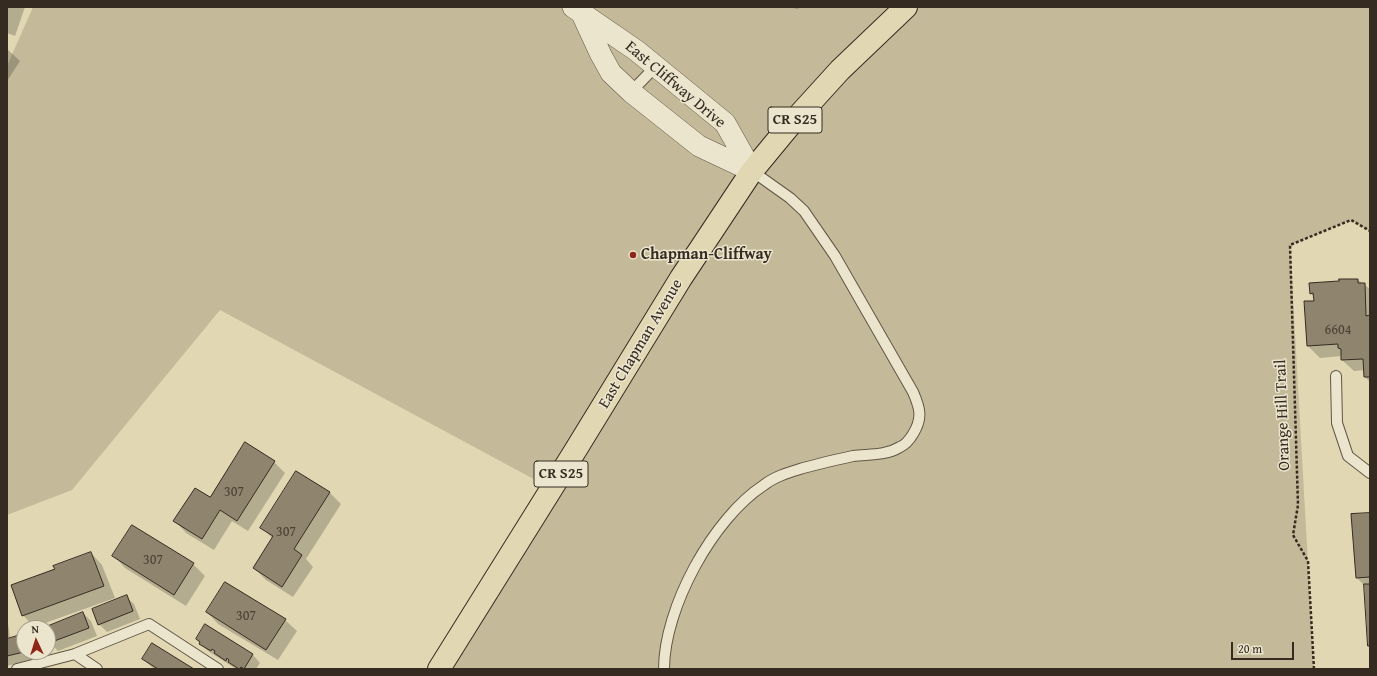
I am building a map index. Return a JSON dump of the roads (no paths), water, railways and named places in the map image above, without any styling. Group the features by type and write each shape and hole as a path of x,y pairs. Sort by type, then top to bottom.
{"main road":[{"name":"East Chapman Avenue","path":"439,669 681,278 752,171 790,125 840,70 906,7"}],"street":[{"name":"East Cliffway Drive","path":"577,11 637,51 725,123 752,171"},
{"name":"East Cliffway Drive","path":"577,11 611,73 631,92 699,146 752,171"}],"lane":[{"path":"631,92 656,66"},
{"path":"664,669 666,640 674,613 692,573 706,546 726,520 744,501 763,485 779,476 798,469 822,462 855,456 892,452 911,438 918,427 920,416 913,392 835,256 809,218 790,198 752,171"},
{"path":"1336,376 1337,423 1348,456 1370,472"},
{"path":"17,669 75,654 149,624 218,669"},
{"path":"75,654 97,669"}],"place":[{"name":"Chapman-Cliffway","path":"633,255"}]}
